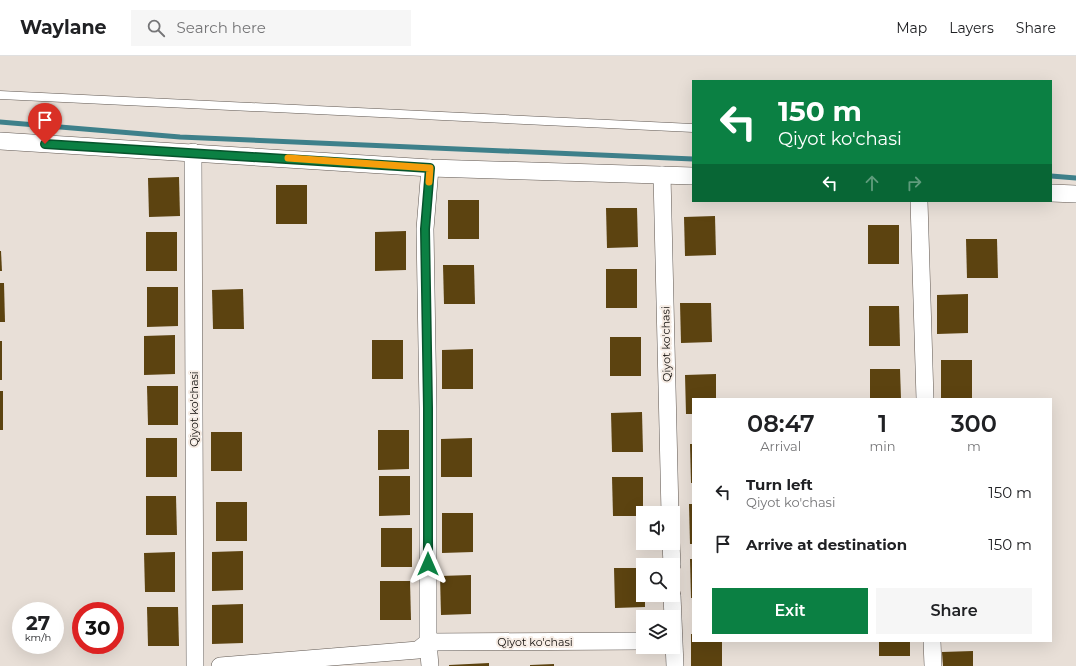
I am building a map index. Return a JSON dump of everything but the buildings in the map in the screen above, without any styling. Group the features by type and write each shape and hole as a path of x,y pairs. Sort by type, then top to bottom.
{"street":[{"path":"0,141 430,168 692,176"},
{"name":"Qiyot ko'chasi","path":"193,152 195,666"},
{"path":"430,168 425,229 428,408 428,642 430,666"},
{"name":"Qiyot ko'chasi","path":"662,174 670,506"},
{"path":"1052,193 1076,194"},
{"path":"919,202 925,398"},
{"name":"Qiyot ko'chasi","path":"220,666 418,650 428,642 636,641"},
{"path":"932,642 933,666"},
{"path":"674,654 675,666"}],"lane":[{"path":"0,95 692,128"}],"waterway":[{"path":"0,122 180,137 692,159"},
{"path":"1052,176 1076,178"}],"slow traffic":[{"path":"288,158 430,168 429,182"}],"route":[{"path":"45,144 193,152 430,168 425,229 428,408 428,564"}]}
